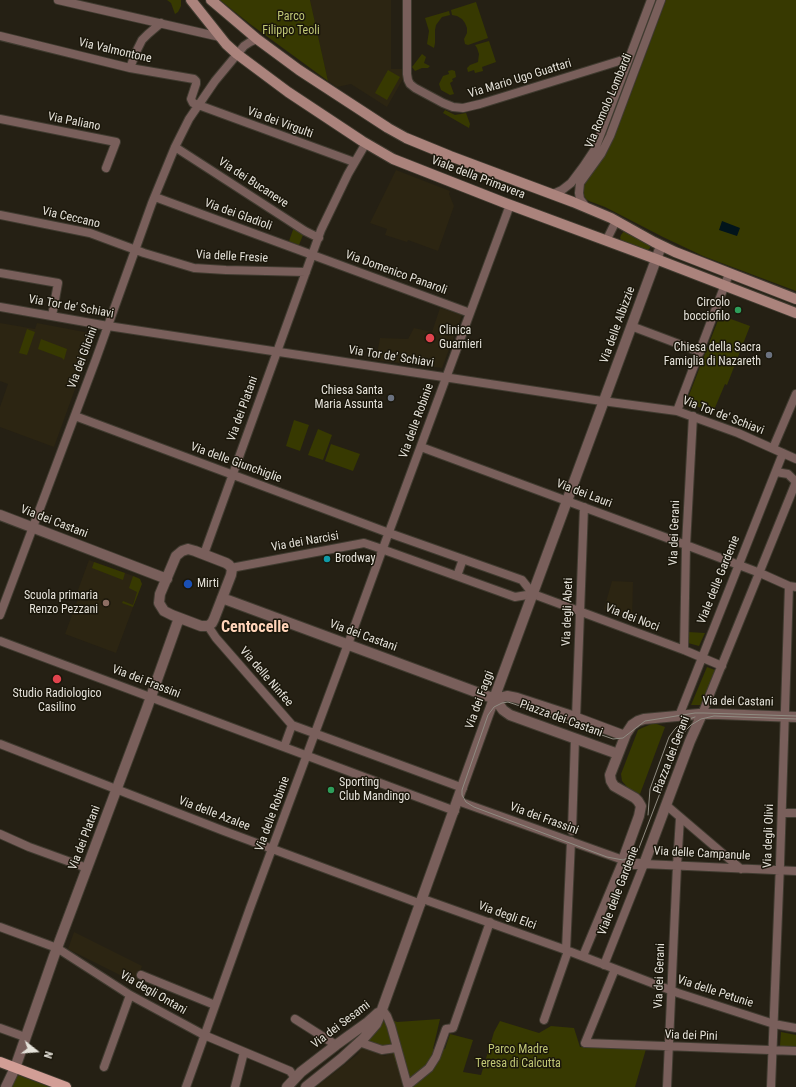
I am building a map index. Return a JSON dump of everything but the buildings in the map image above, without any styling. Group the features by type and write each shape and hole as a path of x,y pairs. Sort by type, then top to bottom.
{"main road":[{"name":"Viale della Primavera","path":"191,0 220,37 237,54 288,92 366,143 398,161 796,313"},
{"name":"Viale della Primavera","path":"211,0 304,74 401,135 450,156 586,207 616,221 661,246 729,274 796,298"},
{"path":"0,1062 66,1087"}],"street":[{"path":"58,0 220,37"},
{"name":"Via Mario Ugo Guattari","path":"407,0 408,80 412,86 453,107 463,108 480,104 629,58"},
{"name":"Via Romolo Lombardi","path":"553,194 571,182 593,152 651,0"},
{"name":"Via Romolo Lombardi","path":"586,207 580,199 580,183 601,154 610,136 661,0"},
{"path":"130,68 142,40 161,23"},
{"name":"Via Valmontone","path":"0,36 130,68 194,80 196,81 196,84 191,99 193,103 198,105"},
{"name":"Via dei Glicini","path":"0,615 75,416 154,197 175,147 198,105 215,81 246,44 257,38"},
{"name":"Via dei Virgulti","path":"198,105 354,162"},
{"name":"Via Paliano","path":"0,119 116,142 106,168"},
{"path":"319,238 331,208 354,162 366,143"},
{"name":"Via dei Bucaneve","path":"175,147 305,231 319,238"},
{"name":"Via dei Gladioli","path":"154,197 313,255"},
{"name":"Via delle Robinie","path":"186,1087 382,549 510,205"},
{"name":"Via Ceccano","path":"0,215 90,233 136,250"},
{"path":"606,240 616,221"},
{"name":"Via dei Platani","path":"204,554 319,238"},
{"name":"Via delle Albizzie","path":"604,401 661,246"},
{"name":"Via delle Fresie","path":"136,250 194,268 306,272"},
{"name":"Via Domenico Panaroli","path":"313,255 470,313"},
{"path":"0,273 58,283 52,316"},
{"path":"678,410 729,274"},
{"name":"Via Tor de' Schiavi","path":"0,307 108,326 446,378 678,410 731,430 796,459"},
{"path":"631,326 700,352"},
{"path":"773,448 796,394"},
{"name":"Via dei Faggi","path":"382,1009 604,401"},
{"name":"Via delle Giunchiglie","path":"75,416 389,533"},
{"name":"Via dei Gerani","path":"684,650 686,545 692,416"},
{"name":"Via dei Lauri","path":"421,447 567,500 760,573 792,587"},
{"name":"Viale delle Gardenie","path":"679,716 783,453"},
{"path":"702,714 796,482 788,474 776,472"},
{"name":"Via degli Abeti","path":"576,718 584,507"},
{"name":"Via dei Castani","path":"0,515 167,579"},
{"name":"Via dei Noci","path":"389,533 522,580 533,594"},
{"name":"Via dei Narcisi","path":"231,568 364,543 382,549"},
{"name":"Via dei Noci","path":"382,549 515,597 533,594 580,610 722,666"},
{"path":"190,550 204,554 226,563 231,568 231,574 214,619 208,626 201,626 179,618 166,612 161,607 159,603 160,596 175,559 180,552 190,550"},
{"path":"457,576 463,559"},
{"name":"Via degli Olivi","path":"771,1087 785,717 792,587"},
{"name":"Via dei Castani","path":"222,598 494,699"},
{"name":"Via dei Platani","path":"6,1087 15,1068 57,948 179,618"},
{"name":"Via delle Ninfee","path":"208,626 216,638 292,725"},
{"name":"Via dei Frassini","path":"0,641 284,747 456,806 571,841 622,860"},
{"name":"Piazza dei Castani","path":"618,754 510,715 503,710 494,699 507,696 515,697 625,736"},
{"name":"Via dei Castani","path":"679,716 702,714 796,717"},
{"name":"Piazza dei Gerani","path":"666,805 690,741 702,714"},
{"name":"Piazza dei Gerani","path":"641,810 640,804 637,800 617,789 611,783 611,771 625,736 630,727 640,720 679,716"},
{"path":"284,747 292,725 463,788"},
{"path":"572,832 575,738"},
{"name":"Via delle Azalee","path":"0,744 272,849 422,902"},
{"path":"666,805 741,869"},
{"name":"Viale delle Gardenie","path":"604,965 666,805"},
{"name":"Viale delle Gardenie","path":"583,956 640,816 641,810"},
{"path":"782,813 796,813"},
{"name":"Via dei Gerani","path":"667,1087 680,818"},
{"path":"0,834 29,847 87,868"},
{"path":"544,1020 567,950 571,841"},
{"name":"Via delle Campanule","path":"622,860 644,864 796,872"},
{"name":"Via degli Elci","path":"422,902 490,922 583,956"},
{"path":"382,1009 389,1021 408,1086 429,1068 436,1056 446,1029 453,1028 490,922"},
{"name":"Via degli Ontani","path":"0,927 57,948 130,995 204,1035 290,1071 295,1078"},
{"name":"Via delle Petunie","path":"583,956 672,991 774,1024"},
{"name":"Via dei Pini","path":"615,969 585,1043 796,1051"},
{"path":"141,975 215,1005"},
{"path":"104,1066 130,995"},
{"name":"Via dei Sesami","path":"306,1087 359,1042 376,1024 382,1009"},
{"name":"Via dei Sesami","path":"287,1087 295,1078 321,1056 368,1022 382,1009"},
{"path":"295,1019 336,1045"},
{"path":"774,1024 796,1028"},
{"path":"0,1028 25,1037"},
{"path":"359,1042 382,1050 396,1048"},
{"path":"235,1087 244,1052"},
{"path":"321,1056 332,1066"}],"shaded area":[{"path":"310,0 391,0 391,69 403,69 403,79 387,107 351,84 337,87 328,81"},
{"path":"396,170 450,191 449,194 454,206 438,251 408,240 407,242 385,235 387,229 370,223"},
{"path":"722,221 740,228 737,236 719,230"},
{"name":"Clinica Guarnieri","path":"440,308 462,315 442,368 376,360 380,338 408,339 414,328 432,332"},
{"path":"0,323 35,329 37,323 95,334 54,447 0,427 0,407 8,384 0,381"},
{"name":"Scuola primaria Renzo Pezzani","path":"89,560 139,578 141,582 141,586 116,653 65,634 78,599 78,590"},
{"path":"612,581 633,582 632,620 604,609"},
{"path":"74,932 142,966 136,983 68,949"},
{"path":"362,1047 385,1056 392,1051 404,1087 316,1087 358,1054"}],"green space":[{"path":"167,0 181,0 181,6 178,12 175,14 171,3"},
{"name":"Parco Filippo Teoli","path":"220,0 310,0 328,81 250,24"},
{"path":"666,0 796,0 796,291 703,256 605,207 589,201 583,194 584,185 607,152"},
{"path":"476,2 488,38 468,45 465,44 464,39 467,33 465,23 462,19 452,15 451,10"},
{"path":"449,11 450,15 442,17 436,25 434,48 427,44 429,31 425,18"},
{"path":"489,41 496,62 482,67 483,71 475,73 474,70 468,72 467,68 470,65 478,62 479,54 475,45"},
{"path":"422,54 426,57 424,63 430,66 428,68 422,68 415,71 412,67"},
{"path":"388,70 400,77 387,100 375,93"},
{"path":"448,71 455,71 456,77 452,79 453,81 450,83 454,94 450,95 441,90 439,84 443,76 449,74"},
{"path":"445,110 455,115 466,113 470,124 469,128 443,113"},
{"path":"294,227 303,235 299,245 289,241"},
{"path":"624,231 650,245 650,248 646,250 622,241 620,238"},
{"path":"720,315 750,326 727,385 725,384 714,410 708,410 686,403"},
{"path":"27,329 35,332 27,355 19,353"},
{"path":"41,339 67,349 64,360 38,349"},
{"path":"294,420 309,425 300,451 286,446"},
{"path":"318,429 332,435 323,460 308,455"},
{"path":"331,444 360,454 353,471 325,461"},
{"path":"94,562 125,573 123,580 92,568"},
{"path":"133,576 140,579 142,584 133,607 122,603 123,601 133,605 137,592 129,588"},
{"path":"688,632 705,633 699,646 688,643"},
{"path":"707,667 715,670 701,705 691,705"},
{"path":"654,723 665,727 640,794 628,788 622,781 621,774 638,730"},
{"name":"Parco Madre Teresa di Calcutta","path":"385,1019 397,1022 440,1019 433,1049 445,1049 450,1034 473,1040 463,1072 481,1075 494,1032 500,1021 539,1033 551,1026 574,1028 580,1047 646,1049 635,1087 404,1087 392,1051 369,1042 368,1040"},
{"path":"781,1032 796,1035 796,1047 780,1046"},
{"path":"15,1074 50,1087 11,1087"}],"tram line":[{"path":"796,716 695,713 645,721 623,738 613,739 508,702 502,703 494,707 488,715 462,790 462,795 466,802 474,807 607,857 623,860 634,855 639,848 681,738 691,725 701,719 714,716 796,719"},
{"path":"648,815 650,789 669,737 680,724 695,717"}],"place":[{"name":"Circolo bocciofilo","path":"738,310"},
{"name":"Clinica Guarnieri","path":"430,338"},
{"name":"Chiesa della Sacra Famiglia di Nazareth","path":"769,355"},
{"name":"Chiesa Santa Maria Assunta","path":"391,398"},
{"name":"Brodway","path":"327,559"},
{"name":"Mirti","path":"188,584"},
{"name":"Scuola primaria Renzo Pezzani","path":"106,603"},
{"name":"Studio Radiologico Casilino","path":"57,679"},
{"name":"Sporting Club Mandingo","path":"331,790"}],"district":[{"name":"Centocelle","path":"255,628"}]}
